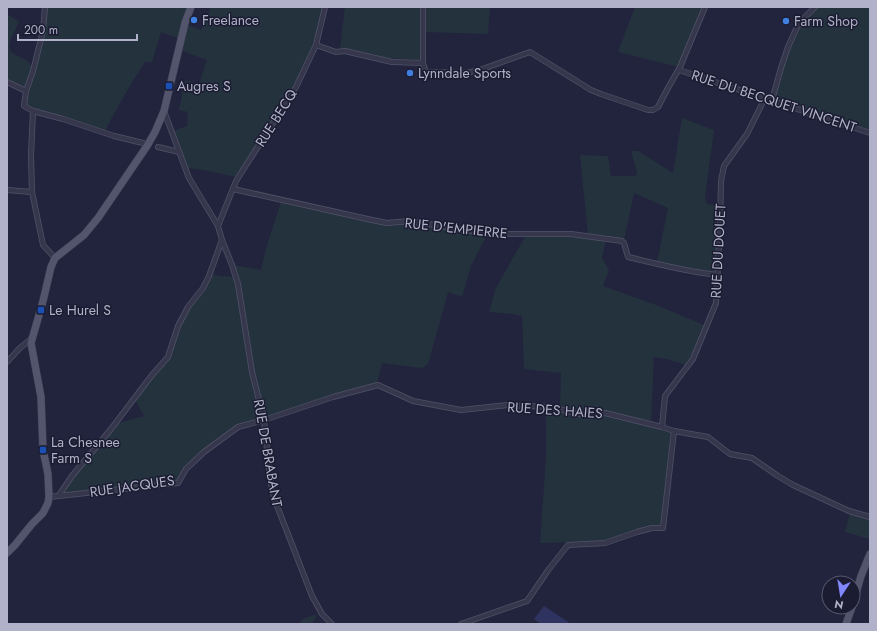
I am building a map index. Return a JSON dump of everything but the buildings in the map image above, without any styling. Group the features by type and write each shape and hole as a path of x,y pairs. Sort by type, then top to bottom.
{"main road":[{"path":"7,553 43,513 49,497 48,474 43,450 41,397 31,343 51,267 55,258 84,235 98,218 148,146 164,111 191,7"},
{"path":"861,576 870,554"}],"street":[{"path":"45,7 43,31 33,72 26,91 24,106 33,111 63,119 114,136 143,143 148,146"},
{"name":"RUE BECQ","path":"218,226 236,181 296,87 316,45 325,7"},
{"path":"423,7 423,62 426,72 465,73 477,71 530,52 591,90 648,110 653,110 658,107 679,70 705,7"},
{"path":"772,100 788,47 797,27 815,7"},
{"path":"316,45 336,52 345,51 392,62 423,62"},
{"name":"RUE DU BECQUET VINCENT","path":"679,70 870,133"},
{"path":"7,82 26,91"},
{"name":"RUE DU DOUET","path":"662,427 665,396 693,359 716,303 721,181 724,166 747,134 765,98"},
{"path":"33,111 30,156 32,192 43,245 55,258"},
{"name":"RUE DE BRABANT","path":"164,111 189,178 218,226 232,265 238,284 252,372 264,420 270,479 274,498 312,596 322,614 332,624"},
{"path":"158,147 179,152"},
{"name":"RUE D'EMPIERRE","path":"232,189 386,223 410,221 489,234 571,234 622,241 628,257 669,267 704,274 718,275"},
{"path":"7,190 32,192"},
{"path":"60,495 72,476 168,357 178,326 188,307 203,288 222,240"},
{"path":"7,362 32,338"},
{"name":"RUE DES HAIES","path":"264,420 333,397 378,385 413,401 461,410 508,405 550,407 584,415 605,413 674,431 708,437 730,454 752,458 793,485 849,511 870,517"},
{"name":"RUE JACQUES","path":"49,497 178,483 186,470 204,452 238,426 264,420"},
{"path":"461,624 527,601 568,545 605,543 652,528 663,528 674,431"}],"shaded area":[{"path":"46,7 189,7 178,38 161,32 152,62 145,62 114,113 105,131 27,106 30,83 42,38 46,30 44,24"},
{"path":"211,7 323,7 313,46 303,69 291,92 236,177 188,168 174,131 187,126 188,112 179,110 185,80 199,84 207,60 180,50 187,25 201,30"},
{"path":"345,7 421,7 420,60 386,58 357,51 340,49"},
{"path":"425,7 490,7 488,34 425,32"},
{"path":"635,7 704,7 678,67 618,52"},
{"path":"819,7 870,7 870,131 775,99 779,79 789,47 805,20"},
{"path":"7,14 19,22 11,39 9,46 10,50 14,54 29,62 32,69 25,90 7,81"},
{"path":"682,118 714,130 705,197 707,204 719,206 716,272 691,269 657,262 668,208 634,193 624,240 588,235 580,155 608,156 611,176 636,176 637,172 631,151 638,151 673,173"},
{"path":"281,202 390,225 408,223 487,235 471,266 462,297 448,292 428,364 422,368 382,363 376,384 266,417 251,360 242,292 233,265 261,270 267,245"},
{"path":"526,235 566,236 606,240 602,258 609,270 603,286 656,305 704,325 686,365 667,359 654,357 651,422 600,411 584,413 560,407 561,373 524,369 522,316 489,312 496,288"},
{"path":"211,274 233,277 238,294 249,372 262,418 237,425 216,440 185,467 177,481 63,493 69,483 118,423 144,416 135,399 168,359 178,328"},
{"path":"546,409 610,416 659,427 671,433 662,525 651,526 602,541 540,543 546,458"},
{"path":"850,513 870,518 870,539 845,532"},
{"path":"317,614 312,624 298,624 303,619"}],"water":[{"path":"544,606 571,624 541,624 534,619"}],"place":[{"name":"Freelance","path":"194,20"},
{"name":"Farm Shop","path":"786,21"},
{"name":"Lynndale Sports","path":"410,73"},
{"name":"Augres S","path":"169,86"},
{"name":"Le Hurel S","path":"41,310"},
{"name":"La Chesnee Farm S","path":"43,450"}]}
